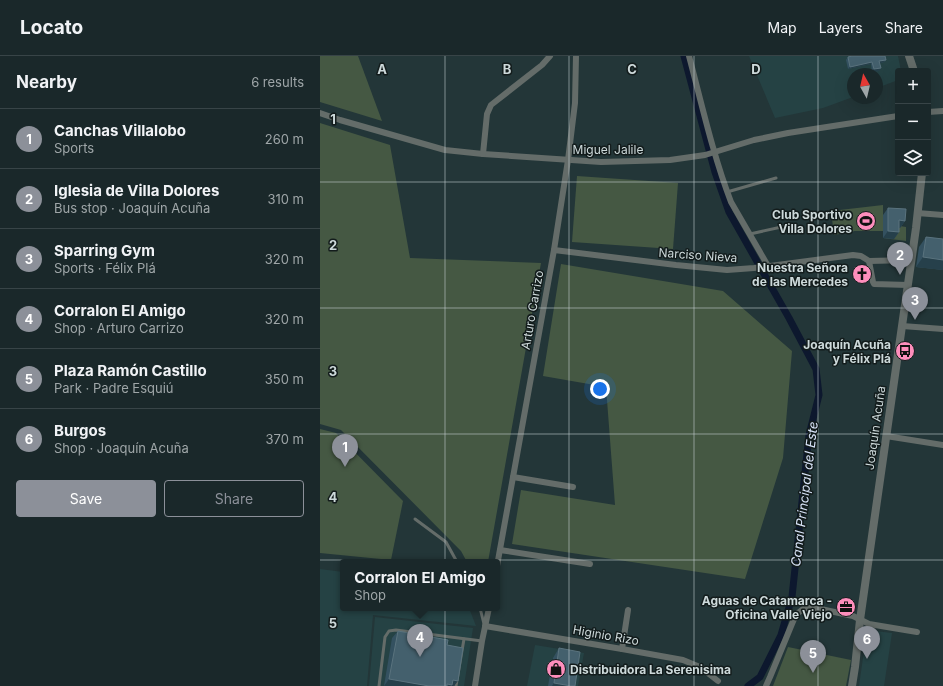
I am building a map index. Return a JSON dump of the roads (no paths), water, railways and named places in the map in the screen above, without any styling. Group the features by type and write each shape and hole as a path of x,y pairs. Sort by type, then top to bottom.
{"street":[{"path":"483,154 487,114 491,105 542,65 550,56"},
{"name":"Arturo Carrizo","path":"498,559 554,250 568,160 575,103 576,56"},
{"path":"689,56 715,152 731,202 768,266"},
{"path":"909,56 913,68"},
{"path":"931,112 943,111"},
{"name":"Miguel Jalile","path":"320,113 445,150 601,162 670,160 704,155 754,140 788,133 895,116"},
{"name":"Joaquín Acuña","path":"852,686 918,213 922,176"},
{"path":"918,213 943,215"},
{"name":"Narciso Nieva","path":"554,250 727,270 754,268 853,255 860,256 869,261 911,260"},
{"path":"869,261 874,284 908,285"},
{"path":"902,326 943,329"},
{"path":"886,436 943,445"},
{"path":"513,477 573,487"},
{"path":"500,550 590,564"},
{"path":"766,686 794,619 803,609 816,608 853,616 869,624 917,632"},
{"path":"622,649 628,610"},
{"path":"475,686 488,611"},
{"name":"Higinio Rizo","path":"485,626 682,660 700,667 718,682"}],"lane":[{"path":"728,192 776,178"},
{"path":"750,234 786,226"},
{"path":"415,518 446,542 455,559"},
{"path":"481,611 485,626"},
{"path":"379,686 385,637 389,632 396,630 482,641"},
{"path":"456,686 464,639"}],"waterway":[{"name":"Canal Principal del Este","path":"684,56 715,172 729,212 816,369 819,395 809,435 792,597 781,635 760,677 748,686"}],"place":[{"name":"Club Sportivo Villa Dolores","path":"866,221"},
{"name":"Nuestra Señora de las Mercedes","path":"862,274"},
{"name":"Iglesia de Villa Dolores","path":"900,275"},
{"name":"Sparring Gym","path":"915,320"},
{"name":"Joaquín Acuña y Félix Plá","path":"905,351"},
{"name":"Canchas Villalobo","path":"345,467"},
{"name":"Aguas de Catamarca - Oficina Valle Viejo","path":"846,607"},
{"name":"Corralon El Amigo","path":"420,657"},
{"name":"Burgos","path":"867,659"},
{"name":"Distribuidora La Serenisima","path":"556,669"},
{"name":"Plaza Ramón Castillo","path":"813,673"}]}
